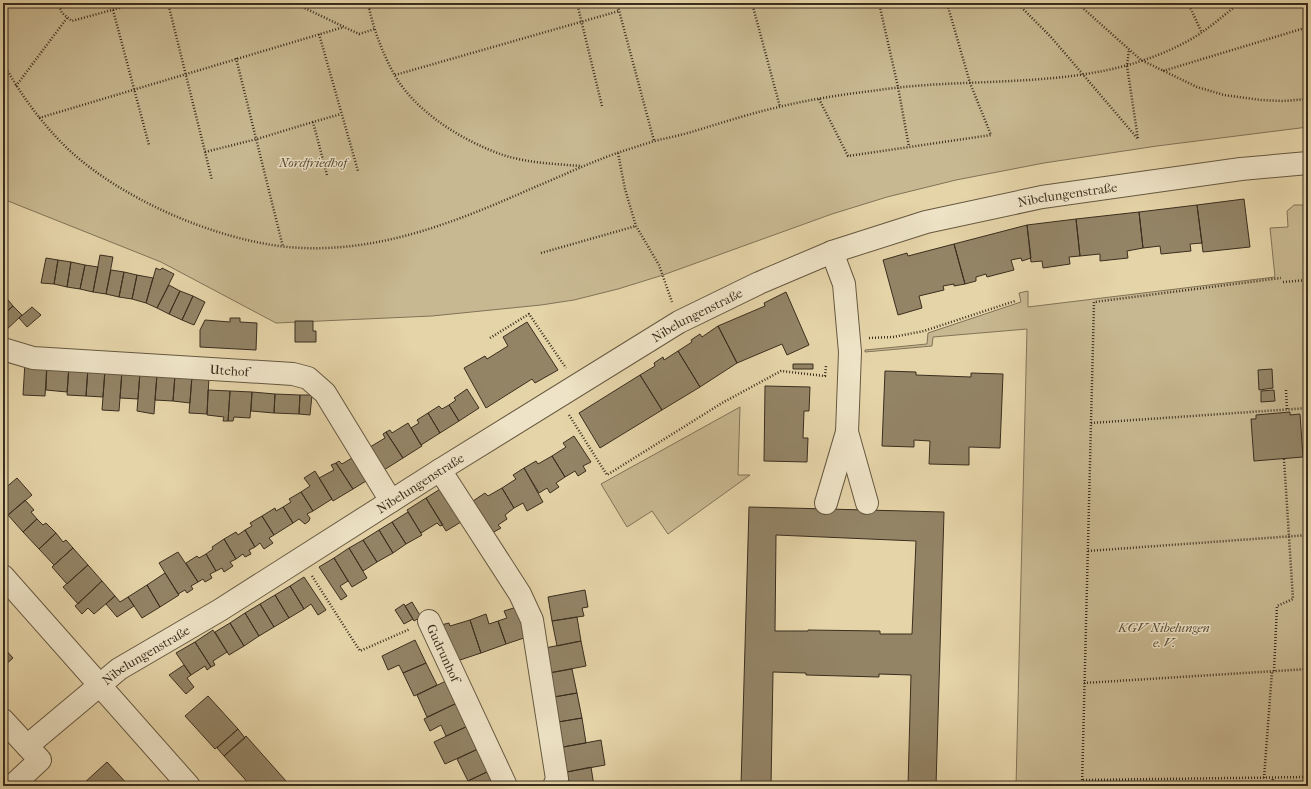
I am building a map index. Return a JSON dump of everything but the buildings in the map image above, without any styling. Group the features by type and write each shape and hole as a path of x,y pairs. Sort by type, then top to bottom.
{"street":[{"name":"Nibelungenstraße","path":"27,746 119,669 220,610 440,470 679,322 759,283 832,252 926,222 1042,197 1241,169 1308,163"},
{"path":"826,503 847,432 850,352 844,284 832,252"},
{"name":"Utehof","path":"3,349 33,358 293,374 308,378 325,393 391,501"},
{"path":"847,432 867,503"},
{"path":"440,470 520,594 532,620 557,779 554,786"},
{"path":"3,576 189,786"},
{"name":"Gudrunhof","path":"429,621 506,786"},
{"path":"3,720 40,760 12,786"}],"path":[{"path":"58,3 62,13 72,21 137,3"},
{"path":"168,3 212,180"},
{"path":"294,3 359,34 375,29"},
{"path":"368,3 375,29 384,53 395,75 409,95 446,127 472,142 503,155 539,163 583,166"},
{"path":"369,8 385,3"},
{"path":"578,3 602,106"},
{"path":"617,3 654,141"},
{"path":"752,3 780,107"},
{"path":"796,3 796,5 801,3"},
{"path":"879,3 898,87 909,147"},
{"path":"818,99 848,156 990,135 970,83 947,3"},
{"path":"1017,3 1051,37 1138,139 1127,66 1130,49"},
{"path":"1077,3 1141,60 1197,87 1224,95 1261,100 1282,101 1308,99"},
{"path":"1188,3 1202,32"},
{"path":"3,63 16,86 39,118 69,150 103,177 141,200 201,226 228,235 283,247 311,249 336,248 368,244 413,235 463,218 583,166 618,153 654,141 675,137 780,107 818,99 898,87 1040,80 1082,75 1127,66 1183,44 1202,32 1239,3"},
{"path":"113,10 148,145"},
{"path":"395,75 619,11"},
{"path":"16,86 67,18"},
{"path":"39,118 134,88 344,27"},
{"path":"1162,71 1308,27"},
{"path":"319,34 358,171"},
{"path":"236,58 283,247"},
{"path":"206,152 256,140 341,114"},
{"path":"313,122 327,175"},
{"path":"618,153 625,189 636,226 659,265 679,322"},
{"path":"542,253 636,226"},
{"path":"1082,786 1094,302 1282,280 1308,280"},
{"path":"848,339 890,337 924,331 1015,301"},
{"path":"490,338 529,314 577,385"},
{"path":"558,397 607,474 722,404 781,371 825,376 827,362"},
{"path":"1286,390 1287,409"},
{"path":"1091,423 1308,408"},
{"path":"1264,778 1278,606 1293,598 1284,459"},
{"path":"1088,551 1308,535"},
{"name":"Gudrunhof","path":"301,558 360,651 429,621"},
{"path":"1084,684 1308,669"},
{"path":"1083,780 1308,777"},
{"path":"1272,786 1273,778"}],"green space":[{"name":"Nordfriedhof","path":"3,3 1308,3 1308,127 1157,146 1044,163 956,180 887,197 832,214 663,275 618,289 574,300 541,305 432,316 276,323 161,262 3,199"},
{"name":"KGV Nibelungen e. V.","path":"1294,205 1308,205 1308,786 1016,786 1027,329 933,337 932,346 865,352 865,350 927,344 928,333 1021,302 1019,293 1028,291 1028,307 1275,277 1270,228 1288,227 1287,211"},
{"path":"740,407 738,475 750,475 668,534 652,511 627,527 601,484"}]}
